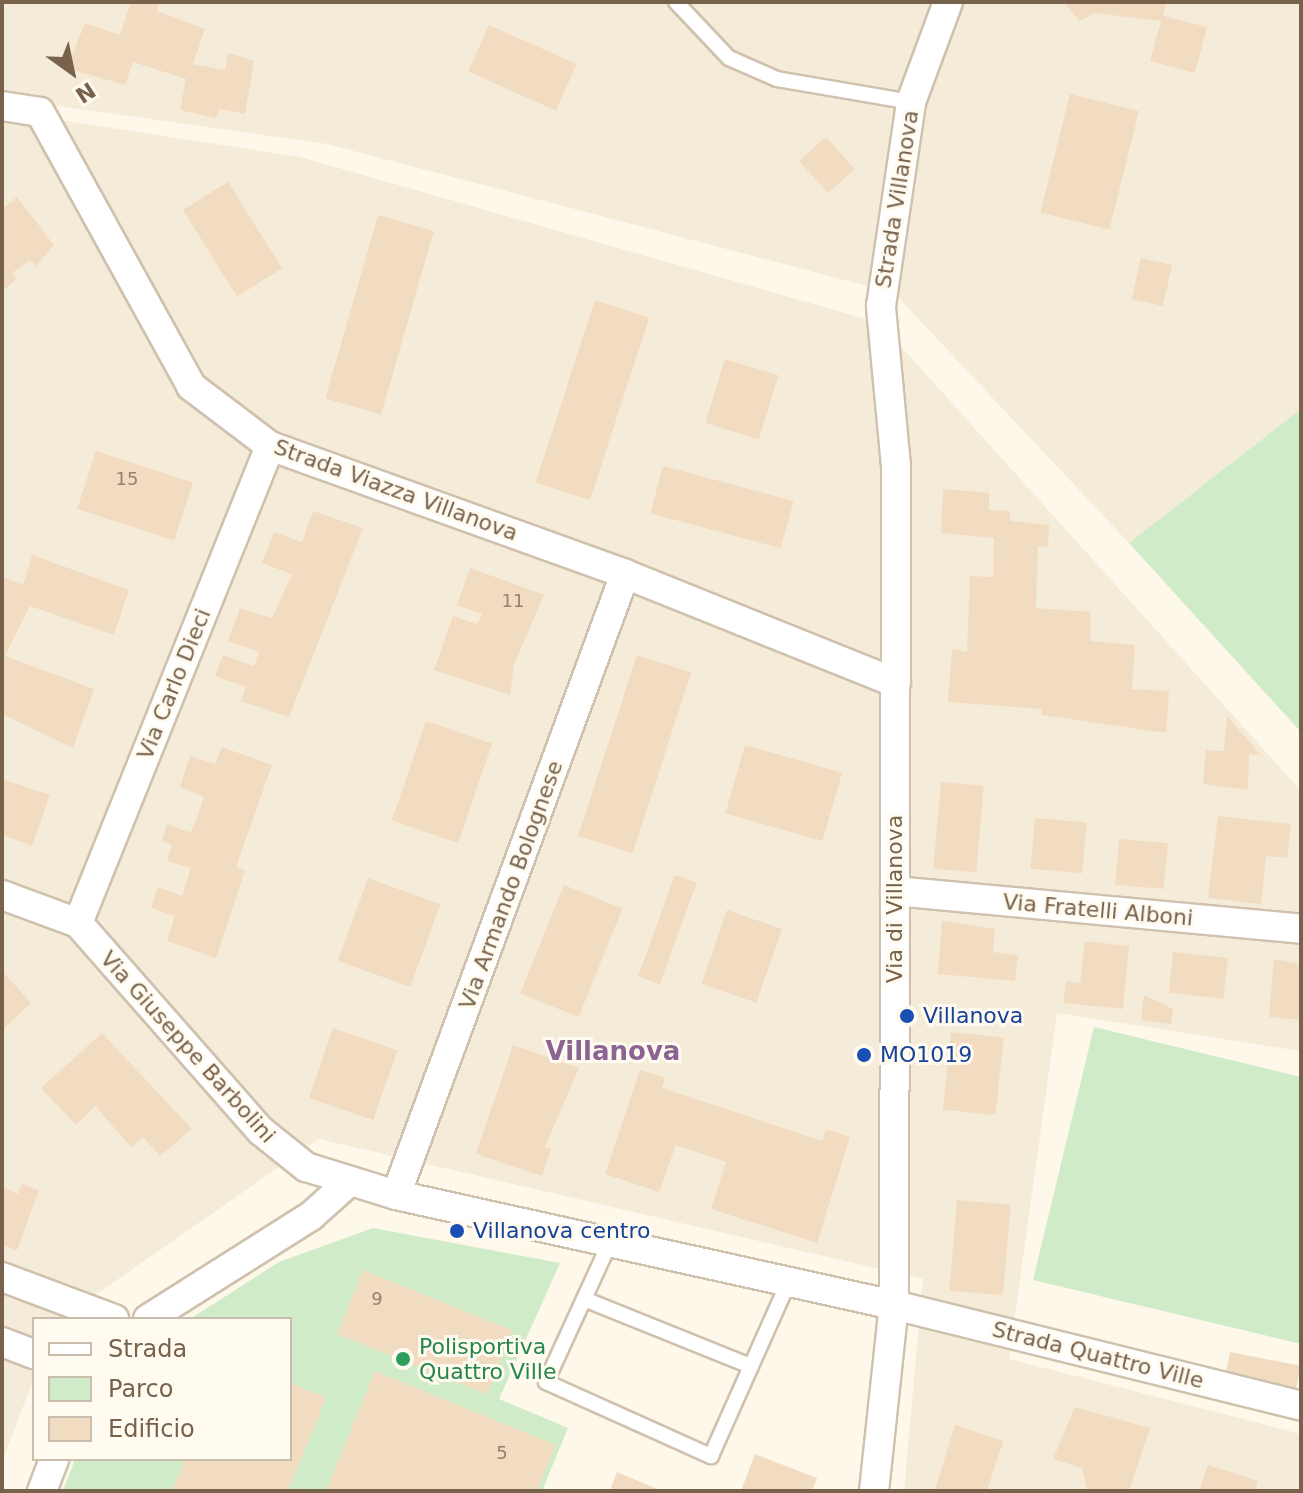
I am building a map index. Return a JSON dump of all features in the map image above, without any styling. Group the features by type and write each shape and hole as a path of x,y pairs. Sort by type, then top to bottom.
{"street":[{"name":"Strada Villanova","path":"881,306 911,102 948,2"},
{"name":"Strada Viazza Villanova","path":"2,106 40,112 191,386 270,446 625,574 896,683"},
{"name":"Via di Villanova","path":"874,1491 894,1305 896,466 881,306"},
{"name":"Via Carlo Dieci","path":"78,923 270,446"},
{"name":"Via Armando Bolognese","path":"396,1195 625,574"},
{"name":"Via Fratelli Alboni","path":"895,891 1301,929"},
{"name":"Via Giuseppe Barbolini","path":"2,895 78,923 279,1150 349,1182 396,1195 611,1239 894,1305"},
{"path":"151,1317 311,1216 349,1182"},
{"path":"2,1277 109,1317"},
{"name":"Strada Quattro Ville","path":"894,1305 1301,1406"},
{"path":"2,1342 32,1353"},
{"path":"42,1491 53,1461"}],"lane":[{"path":"676,2 729,58 777,79 911,102"},
{"path":"611,1239 546,1382 711,1456 789,1281"},
{"path":"584,1299 751,1366"}],"shaded area":[{"path":"2,2 1301,2 1301,409 1129,543 894,293 327,144 2,98"},
{"path":"2,111 300,157 880,323 1301,791 1301,1051 1057,1013 1009,1359 1301,1434 1301,1491 904,1491 923,1279 319,1139 64,1317 32,1317 32,1383 2,1462"}],"green space":[{"path":"1301,409 1301,732 1129,543"},
{"path":"1094,1027 1301,1077 1301,1344 1033,1280"},
{"name":"Polisportiva Quattro Ville","path":"373,1228 560,1263 499,1399 568,1428 542,1491 63,1491 74,1461 292,1461 292,1317 193,1317 279,1262"}],"building":[{"path":"131,2 159,2 157,11 205,29 193,64 225,70 228,53 254,61 245,114 220,109 216,118 180,110 186,79 133,62 125,85 67,68 85,23 120,35"},
{"path":"1063,2 1166,2 1163,16 1207,27 1195,73 1150,61 1161,21 1094,13 1080,21"},
{"path":"489,25 577,64 556,111 468,72"},
{"path":"1070,94 1139,111 1109,230 1040,212"},
{"path":"826,137 855,169 828,193 799,161"},
{"path":"228,182 282,269 237,297 183,210"},
{"path":"17,197 54,245 36,266 30,260 12,273 17,279 2,291 2,209"},
{"path":"378,215 434,231 381,415 325,399"},
{"path":"1141,258 1172,265 1163,306 1132,299"},
{"path":"595,300 649,318 590,500 536,483"},
{"path":"725,359 779,375 759,439 705,423"},
{"path":"96,451 193,483 174,541 77,509"},
{"path":"663,466 793,501 781,548 650,513"},
{"path":"943,489 989,493 989,510 1010,511 1010,521 1049,525 1048,547 1038,546 1036,608 1091,612 1090,641 1135,645 1132,689 1169,691 1166,733 1042,715 1041,709 948,702 952,649 967,652 970,576 993,577 994,538 941,533"},
{"path":"313,511 363,528 289,717 241,701 246,687 215,676 223,655 254,666 259,652 228,641 240,608 272,618 292,574 262,563 274,532 302,542"},
{"path":"32,555 129,590 114,635 30,606 5,656 94,689 73,748 2,714 2,577 23,585"},
{"path":"470,568 544,595 514,665 510,695 434,670 453,616 477,624 482,614 457,605"},
{"path":"637,655 691,673 632,853 578,836"},
{"path":"1227,716 1261,755 1249,754 1248,790 1203,784 1206,750 1224,751"},
{"path":"426,721 492,744 458,843 392,820"},
{"path":"745,745 842,773 823,841 725,813"},
{"path":"222,747 272,765 236,867 245,870 216,958 167,941 175,916 151,908 158,887 182,896 191,868 167,861 172,845 162,841 167,824 191,833 204,797 180,787 190,756 215,764"},
{"path":"2,779 50,795 32,846 2,835"},
{"path":"941,782 984,786 976,872 933,869"},
{"path":"1218,816 1291,824 1287,858 1266,856 1261,904 1208,898"},
{"path":"1035,818 1087,823 1082,873 1031,869"},
{"path":"1119,839 1168,843 1164,889 1115,885"},
{"path":"675,875 697,883 660,984 638,976"},
{"path":"368,878 440,904 410,987 338,961"},
{"path":"564,885 622,909 579,1017 520,993"},
{"path":"727,910 782,929 756,1003 702,984"},
{"path":"942,921 995,929 993,952 1018,955 1015,981 938,974"},
{"path":"1085,941 1129,946 1123,1009 1063,1003 1066,981 1080,983"},
{"path":"1173,952 1228,958 1223,999 1169,993"},
{"path":"1274,959 1301,964 1301,1020 1269,1017"},
{"path":"2,971 31,1003 2,1030"},
{"path":"1144,995 1173,1009 1171,1024 1141,1020"},
{"path":"333,1028 397,1050 373,1120 309,1098"},
{"path":"951,1032 1004,1038 996,1115 943,1110"},
{"path":"102,1033 192,1129 160,1156 143,1137 131,1147 95,1106 76,1125 41,1088"},
{"path":"513,1045 579,1068 545,1147 551,1148 542,1176 476,1154"},
{"path":"640,1070 665,1078 662,1088 822,1141 826,1129 850,1137 817,1243 711,1209 726,1162 676,1145 659,1192 605,1174"},
{"path":"22,1184 39,1190 17,1250 2,1245 2,1187 18,1194"},
{"path":"957,1200 1011,1205 1003,1295 949,1291"},
{"path":"363,1270 512,1330 486,1394 337,1334"},
{"path":"1230,1352 1301,1366 1296,1392 1225,1379"},
{"path":"375,1371 556,1445 537,1491 326,1491"},
{"path":"292,1384 326,1398 288,1491 172,1491 184,1461 292,1461"},
{"path":"1075,1407 1150,1428 1129,1491 1087,1491 1082,1468 1053,1459"},
{"path":"955,1425 1003,1441 987,1491 935,1490"},
{"path":"755,1454 817,1478 812,1491 741,1491"},
{"path":"1208,1465 1258,1481 1255,1491 1199,1491"},
{"path":"617,1472 662,1491 610,1491"}],"place":[{"name":"Villanova","path":"907,1016"},
{"name":"MO1019","path":"864,1055"},
{"name":"Villanova centro","path":"457,1231"},
{"name":"Polisportiva Quattro Ville","path":"403,1359"}],"district":[{"name":"Villanova","path":"613,1052"}]}
